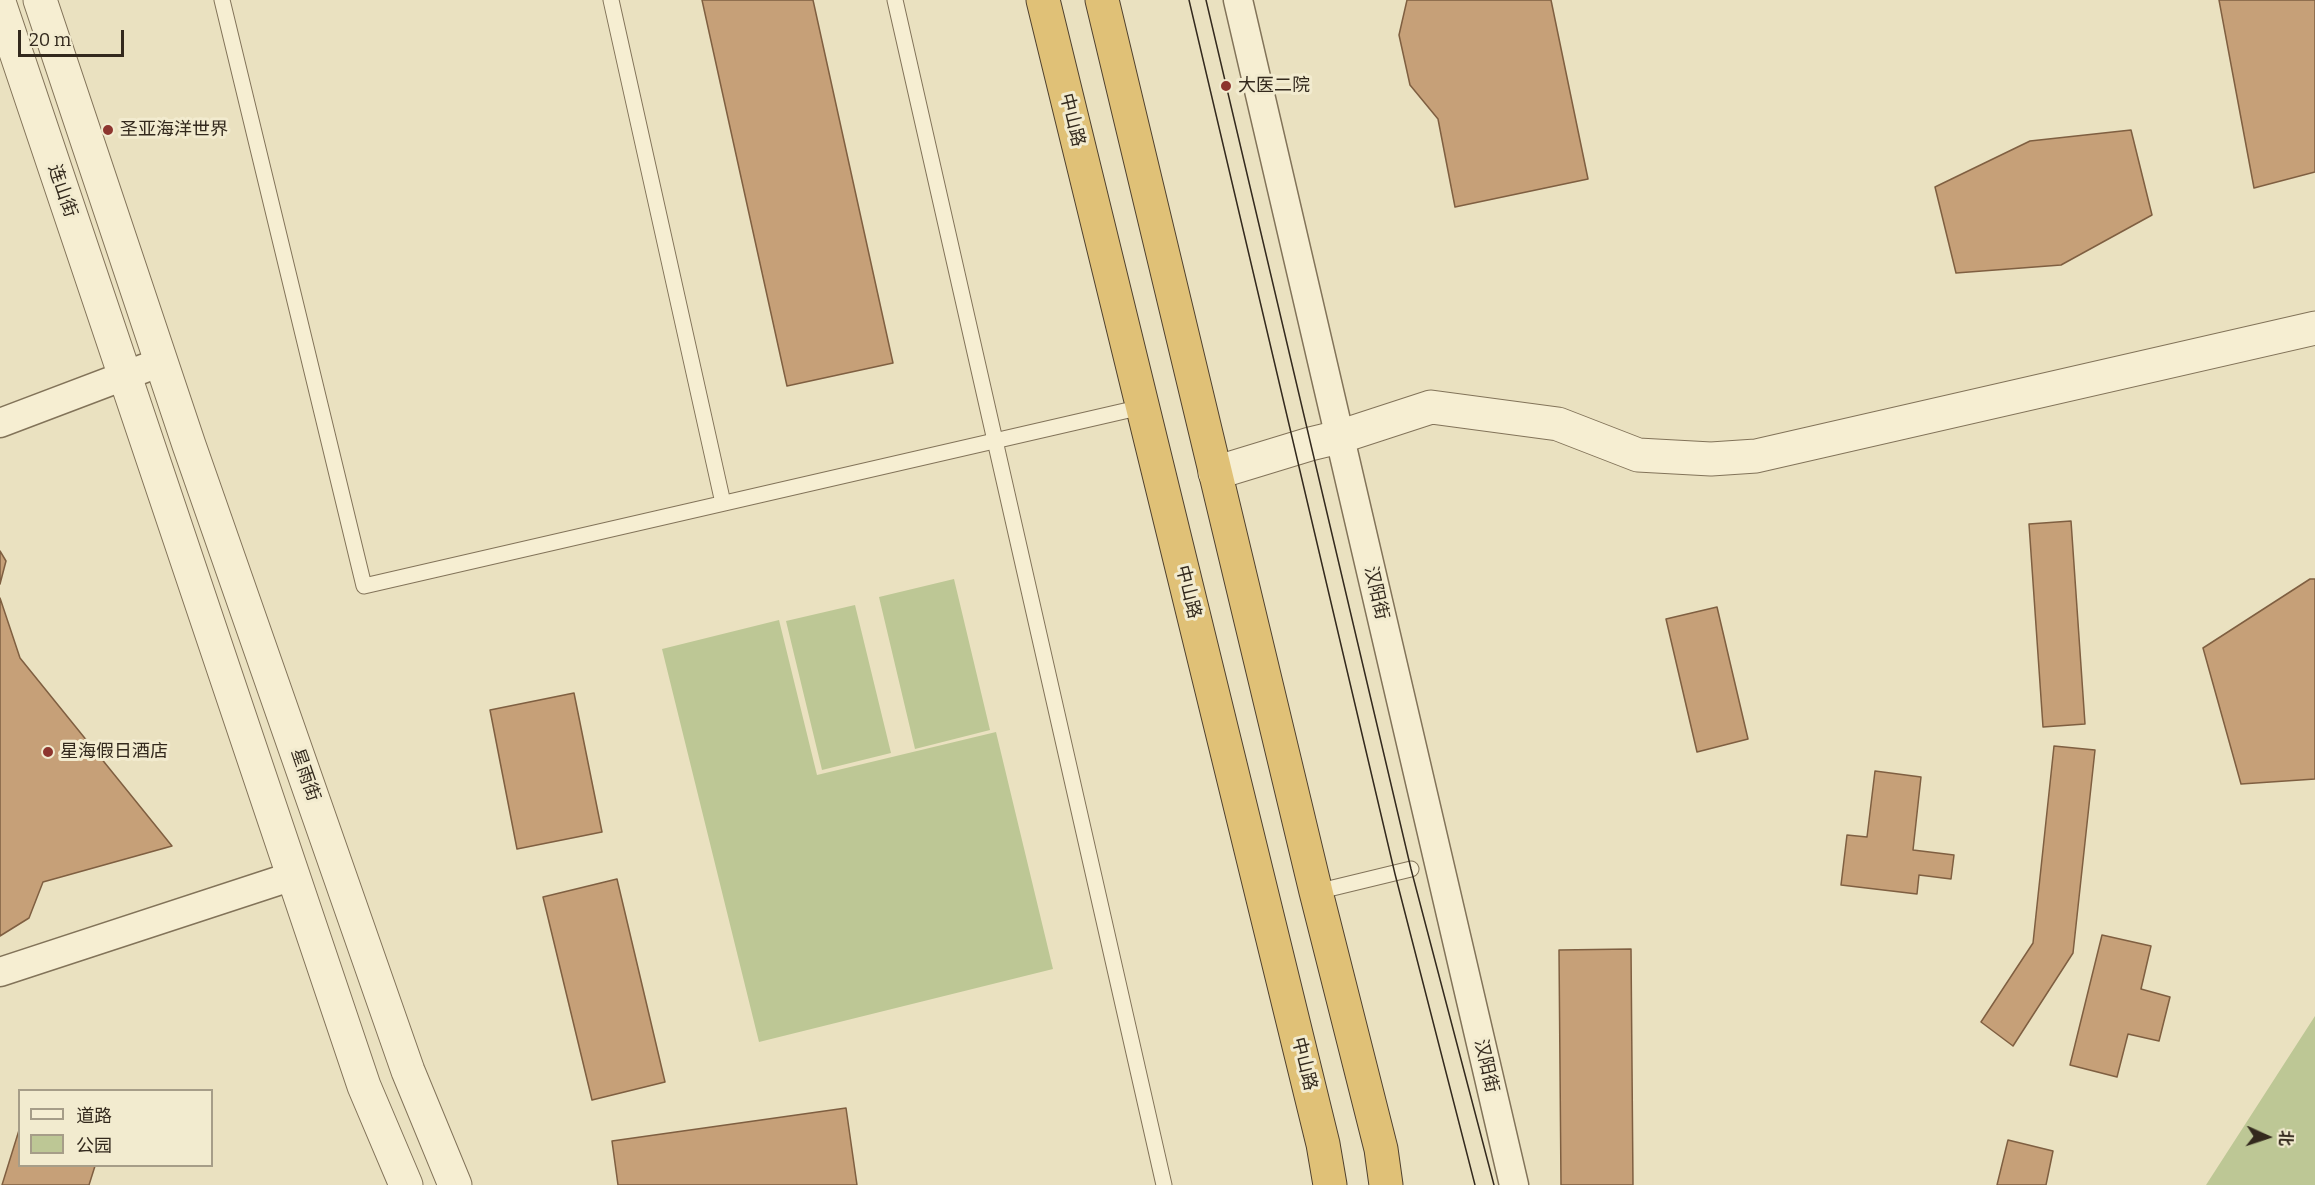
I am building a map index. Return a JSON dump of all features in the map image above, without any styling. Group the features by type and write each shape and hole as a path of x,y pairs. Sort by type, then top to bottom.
{"highway":[{"name":"中山路","path":"1043,0 1320,1133 1330,1185"},
{"path":"1102,0 1316,892 1381,1149 1386,1185"}],"street":[{"path":"0,423 161,363 40,0"},
{"name":"汉阳街","path":"1238,0 1514,1185"},
{"name":"连山街","path":"0,5 124,376"},
{"path":"1215,473 1340,437 1431,407 1558,424 1638,455 1711,459 1756,456 2315,328"},
{"name":"星雨街","path":"161,363 404,1060 455,1185"},
{"path":"124,376 364,1086 406,1185"},
{"path":"0,972 293,876"}],"lane":[{"path":"222,0 364,586 995,442 1142,406"},
{"path":"611,0 723,503"},
{"path":"895,0 1164,1185"},
{"path":"1316,892 1411,869"}],"green space":[{"path":"954,579 990,730 915,749 879,597"},
{"path":"855,605 891,753 822,770 786,621"},
{"path":"779,620 817,775 996,732 1053,969 759,1042 662,649"},
{"path":"2315,1016 2315,1185 2206,1185"}],"building":[{"path":"702,0 813,0 893,363 787,386"},
{"path":"1407,0 1551,0 1588,179 1455,207 1438,119 1410,85 1399,35"},
{"path":"2219,0 2315,0 2315,172 2254,188"},
{"path":"2131,130 2152,215 2061,265 1956,273 1935,187 2030,141"},
{"path":"2071,521 2085,724 2043,727 2029,524"},
{"path":"0,551 6,561 0,584"},
{"path":"2310,579 2315,579 2315,779 2241,784 2203,648"},
{"name":"星海假日酒店","path":"0,598 20,658 172,846 43,882 29,918 0,936"},
{"path":"1717,607 1748,739 1697,752 1666,619"},
{"path":"574,693 602,832 517,849 490,710"},
{"path":"2054,746 2095,750 2073,953 2013,1046 1981,1022 2033,943"},
{"path":"1875,771 1921,777 1913,850 1954,855 1951,879 1919,875 1917,894 1841,885 1847,835 1867,837"},
{"path":"617,879 665,1082 592,1100 543,897"},
{"path":"2102,935 2151,946 2141,989 2170,997 2159,1041 2128,1034 2117,1077 2070,1065"},
{"path":"1631,949 1633,1185 1561,1185 1559,950"},
{"path":"846,1108 857,1185 618,1185 612,1141"},
{"path":"18,1133 18,1167 95,1167 89,1185 2,1185"},
{"path":"2008,1140 2053,1151 2046,1185 1997,1185"}],"tram line":[{"path":"1189,0 1395,874 1475,1185"},
{"path":"1206,0 1411,869 1494,1185"}],"place":[{"name":"大医二院","path":"1226,86"},
{"name":"圣亚海洋世界","path":"108,130"},
{"name":"星海假日酒店","path":"48,752"}]}
